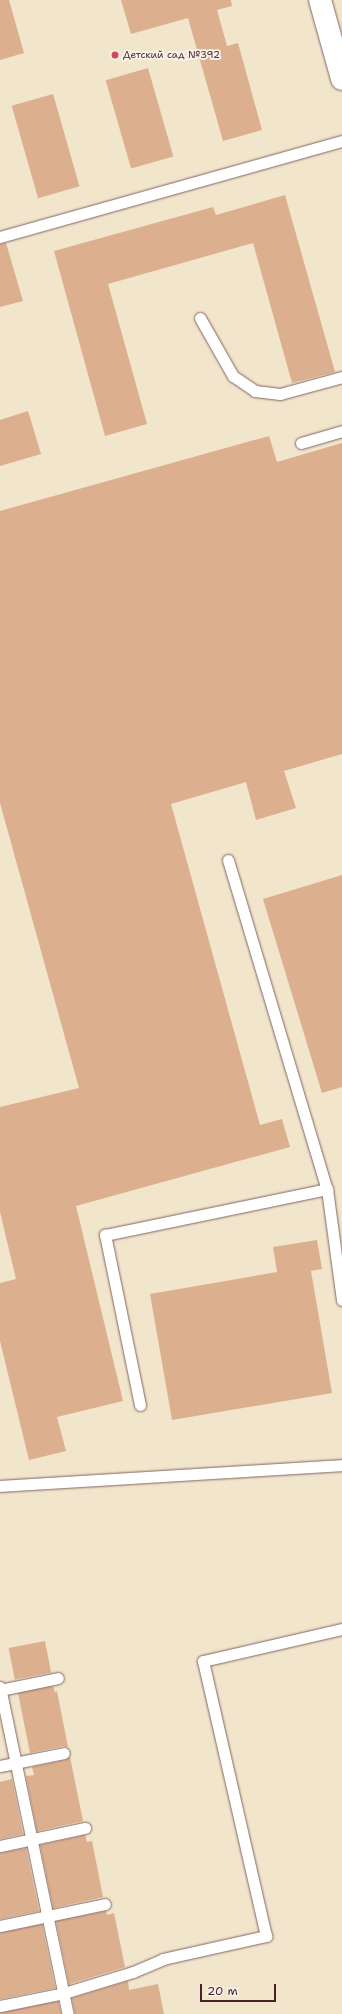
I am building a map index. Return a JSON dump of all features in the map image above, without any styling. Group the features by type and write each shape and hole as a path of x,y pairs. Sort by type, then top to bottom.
{"main road":[{"path":"320,0 342,79"}],"lane":[{"path":"0,237 342,141"},
{"path":"200,318 233,376 255,391 280,394 342,377"},
{"path":"301,443 342,431"},
{"path":"228,860 327,1189 342,1300"},
{"path":"140,1405 105,1235 327,1189"},
{"path":"0,1486 342,1465"},
{"path":"0,2006 64,1993 133,1972 164,1959 266,1936 203,1661 342,1629"},
{"path":"58,1678 0,1689 68,2014"},
{"path":"0,1766 64,1753"},
{"path":"0,1846 85,1828"},
{"path":"0,1926 105,1904"}],"building":[{"path":"0,0 9,0 24,53 0,60"},
{"path":"121,0 231,0 232,6 217,10 227,46 238,43 262,130 223,141 188,18 131,34"},
{"path":"148,68 173,156 131,169 106,80"},
{"path":"53,94 79,186 38,198 12,106"},
{"path":"285,195 335,372 292,383 253,243 108,284 147,424 105,436 54,251 213,207 216,215"},
{"path":"6,243 23,301 0,307 0,244"},
{"path":"28,411 41,454 0,466 0,420"},
{"path":"269,436 277,462 342,443 342,754 284,771 296,808 256,820 246,782 171,804 260,1125 282,1119 290,1147 76,1206 123,1401 57,1417 66,1451 29,1460 0,1341 0,1283 16,1279 0,1212 0,1107 79,1088 0,803 0,511"},
{"path":"342,875 342,1087 322,1093 263,899"},
{"path":"317,1240 322,1269 311,1271 332,1393 172,1420 150,1294 277,1272 273,1247"},
{"path":"45,1641 51,1672 15,1679 9,1648"},
{"path":"53,1686 55,1692 57,1691 68,1747 63,1746 30,1753 18,1693"},
{"path":"70,1757 83,1821 37,1831 26,1776 34,1775 32,1767 65,1760"},
{"path":"12,1779 23,1834 0,1839 0,1782"},
{"path":"85,1835 87,1842 92,1841 103,1897 53,1908 40,1845"},
{"path":"26,1848 39,1911 0,1919 0,1853"},
{"path":"106,1911 107,1915 114,1913 125,1967 69,1984 56,1921"},
{"path":"42,1924 55,1988 0,1999 0,1933"},
{"path":"128,1981 129,1990 158,1984 164,2014 75,2014 72,1998"},
{"path":"58,2001 61,2014 0,2014 0,2013"}],"place":[{"name":"Детский сад №392","path":"115,55"}]}
